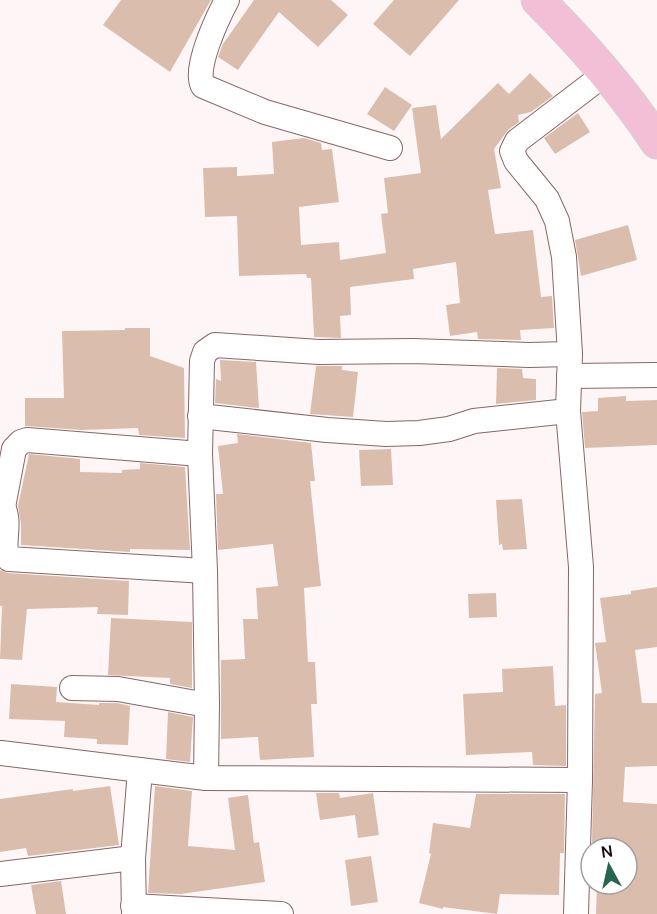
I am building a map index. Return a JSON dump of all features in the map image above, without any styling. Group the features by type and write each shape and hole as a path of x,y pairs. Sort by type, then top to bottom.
{"main road":[{"path":"538,0 606,73 639,114 657,142"}],"street":[{"path":"226,0 210,34 201,75 203,86 265,112 390,148"},
{"path":"576,914 580,780 581,567 568,411 569,365 564,256 557,221 547,200 516,161 512,151 517,141 606,73"},
{"path":"206,778 205,571 200,454 202,361 205,352 215,345 319,352 413,351 529,355 569,365 657,375"},
{"path":"200,416 386,434 419,433 450,429 474,422 568,411"},
{"path":"200,454 27,440 21,442 14,449 2,507 6,520 1,549 9,559 205,571"},
{"path":"72,688 118,689 207,705"},
{"path":"1,753 206,778 580,780"},
{"path":"140,770 133,858 133,910 280,914"},
{"path":"0,874 133,858"}],"building":[{"path":"121,0 211,0 170,72 103,25"},
{"path":"254,0 331,0 348,15 318,47 279,12 238,70 218,57 223,44"},
{"path":"394,0 459,0 410,56 373,24"},
{"path":"530,73 553,96 531,112 518,115 519,122 508,130 494,149 501,188 488,190 495,234 533,230 541,297 552,296 554,328 520,330 521,340 478,339 477,332 450,336 446,305 460,303 456,262 413,269 414,279 350,287 351,315 340,316 341,338 314,337 311,278 307,278 306,274 239,276 237,216 205,217 203,168 237,167 237,176 274,174 272,142 304,138 321,143 322,150 332,149 339,202 299,207 301,245 339,242 340,260 386,253 381,214 388,213 384,178 421,173 412,108 436,105 441,139 498,83 509,94"},
{"path":"385,87 412,105 394,131 367,114"},
{"path":"578,113 590,132 555,154 544,138"},
{"path":"628,225 637,260 581,276 575,240"},
{"path":"125,328 150,328 150,356 184,368 185,438 139,435 138,428 82,430 25,426 25,398 64,398 62,331 125,330"},
{"path":"220,360 256,362 259,408 215,403 216,379 221,381"},
{"path":"316,366 342,366 342,370 358,372 353,417 310,414"},
{"path":"497,368 522,369 523,378 536,379 536,400 496,404"},
{"path":"626,396 626,401 657,400 657,445 585,448 582,412 598,411 598,398"},
{"path":"237,434 311,443 315,481 310,481 321,586 304,588 308,662 315,662 317,704 311,704 314,757 260,760 258,737 221,739 221,660 245,659 243,619 258,619 256,588 278,586 273,544 218,550 216,494 223,494 218,446 238,443"},
{"path":"391,449 393,485 361,486 359,450"},
{"path":"29,454 80,459 80,472 122,473 122,470 140,469 140,463 185,467 190,550 130,549 130,552 21,545 18,506"},
{"path":"522,499 527,549 503,550 502,544 499,545 496,500"},
{"path":"0,570 8,573 129,581 128,615 97,614 98,607 27,609 22,660 0,659 2,606 0,606"},
{"path":"657,587 657,647 635,650 642,703 657,703 657,766 625,767 623,802 657,804 657,914 596,914 597,896 639,896 639,836 592,836 595,694 602,693 595,643 606,642 600,598 631,594 631,591"},
{"path":"496,593 497,617 469,618 468,594"},
{"path":"111,618 192,622 192,688 170,684 170,678 108,675"},
{"path":"553,666 555,706 566,705 566,766 533,765 532,752 466,755 463,694 503,692 502,669"},
{"path":"11,684 57,687 56,702 99,705 99,703 117,703 130,706 128,745 97,744 97,739 64,737 65,721 9,719"},
{"path":"168,712 193,717 190,762 166,759"},
{"path":"110,786 119,845 28,856 26,848 0,852 0,799"},
{"path":"155,786 192,791 188,846 235,850 228,798 248,795 254,843 259,842 265,882 181,894 148,893"},
{"path":"316,793 339,793 340,798 373,793 379,835 358,838 355,815 320,820"},
{"path":"476,794 565,794 564,853 560,853 559,895 500,894 497,914 443,907 443,909 419,903 431,854 429,853 433,823 470,828"},
{"path":"371,856 378,902 351,906 345,860"},
{"path":"61,881 66,914 36,914 31,885"}]}
